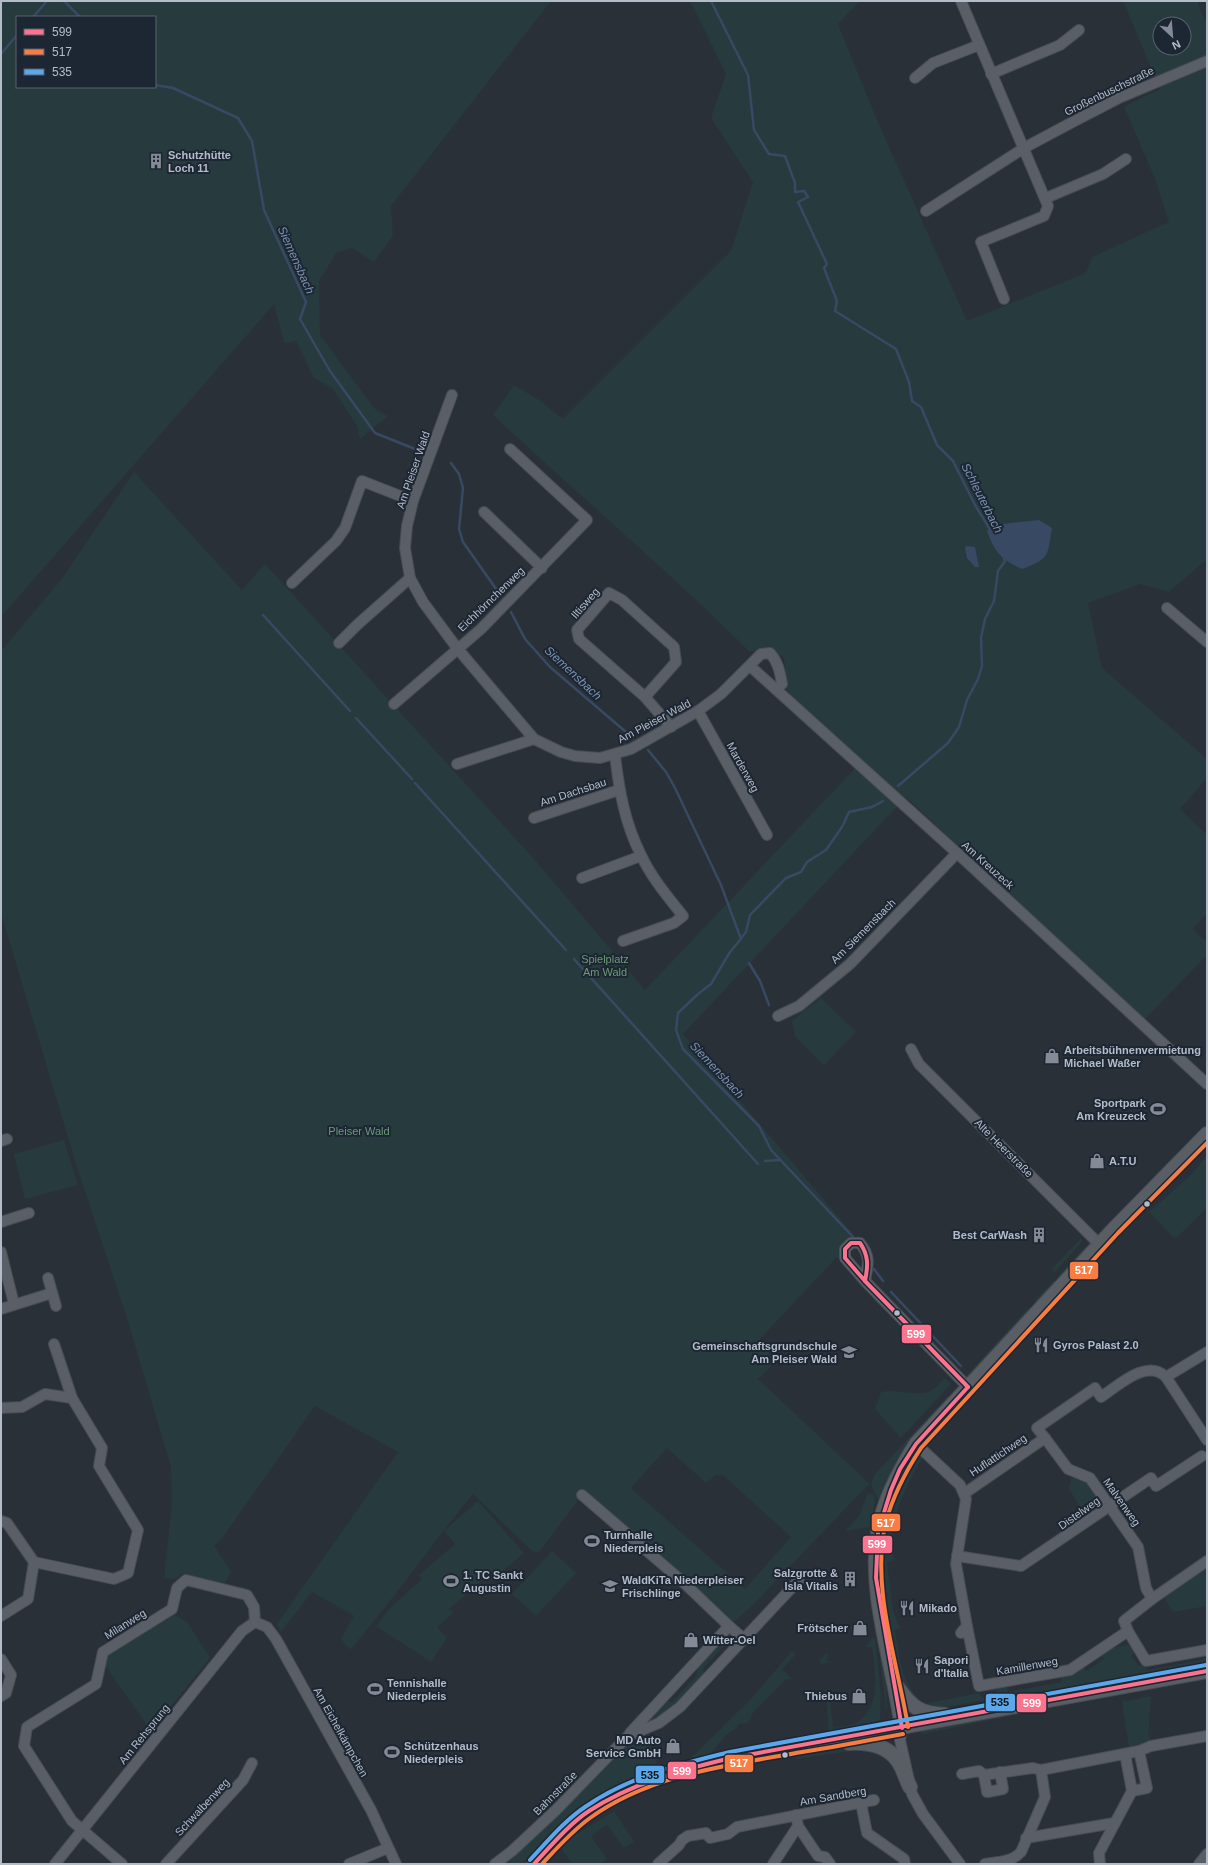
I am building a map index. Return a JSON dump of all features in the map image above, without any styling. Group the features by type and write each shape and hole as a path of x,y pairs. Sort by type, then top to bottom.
{"main road":[{"path":"902,1728 895,1684 886,1645 876,1578 878,1532 891,1490 900,1469 916,1444 968,1387 1100,1245 1207,1134"},
{"path":"534,1864 554,1843 588,1812 623,1792 676,1770 731,1758 793,1748 1207,1671"},
{"path":"895,1684 908,1703 916,1708 931,1714 964,1716"},
{"path":"793,1748 860,1743 884,1747 898,1760 910,1787"}],"street":[{"path":"961,1 991,74 1046,198 1048,206 1044,216 982,242 1004,299"},
{"path":"991,74 1060,45 1079,30"},
{"path":"915,78 933,63 979,45"},
{"name":"Großenbuschstraße","path":"926,211 1024,148 1119,98 1207,61"},
{"path":"1046,198 1103,174 1126,159"},
{"name":"Am Pleiser Wald","path":"452,394 413,501 407,526 405,548 410,578 422,602 457,648 534,739 561,752 575,756 600,758 615,755 631,749 698,712 721,694 761,654 770,653 776,660 782,684 776,689"},
{"name":"Eichhörnchenweg","path":"457,648 481,629 542,568 587,520 510,449"},
{"path":"292,583 336,541 345,528 362,481 413,501"},
{"name":"Eichhörnchenweg","path":"484,512 542,568"},
{"path":"339,643 410,578"},
{"name":"Iltisweg","path":"645,697 676,662 674,647 622,600 609,592 577,630 579,640 645,697 671,728"},
{"path":"1167,608 1207,642"},
{"path":"394,704 457,648"},
{"name":"Am Kreuzeck","path":"750,666 957,853 1207,1084"},
{"name":"Marderweg","path":"698,712 767,835"},
{"path":"457,764 534,739"},
{"name":"Am Dachsbau","path":"615,755 619,790 629,828 641,856 657,883 682,916 674,923 624,941"},
{"name":"Am Dachsbau","path":"534,818 619,790"},
{"name":"Am Siemensbach","path":"778,1016 799,1006 850,964 957,853"},
{"path":"582,878 641,856"},
{"name":"Alte Heerstraße","path":"911,1049 919,1064 1100,1245"},
{"path":"1,1222 29,1213"},
{"path":"1,1252 7,1307 52,1293"},
{"path":"48,1278 56,1306"},
{"path":"865,1281 968,1387"},
{"path":"1,1521 7,1523 34,1562 114,1579 128,1573 138,1530 99,1466 102,1448 72,1398 54,1344"},
{"path":"1206,1352 1166,1377 1207,1440"},
{"name":"Huflattichweg","path":"965,1493 1044,1438 1037,1428 1095,1388 1101,1397 1142,1370 1161,1372 1166,1377"},
{"path":"1,1408 22,1407 45,1394 72,1398"},
{"name":"Malvenweg","path":"1044,1438 1068,1470 1090,1478 1138,1547 1146,1588 1152,1599"},
{"path":"916,1444 960,1484 965,1493"},
{"name":"Distelweg","path":"957,1556 1021,1566 1151,1478 1156,1486 1205,1458"},
{"name":"Kamillenweg","path":"965,1493 966,1499 956,1564 964,1630 979,1686 1070,1670 1128,1631"},
{"path":"582,1495 678,1578 743,1638"},
{"path":"1207,1561 1152,1599 1124,1621 1128,1631 1146,1660 1207,1650"},
{"path":"1,1616 28,1599 34,1562"},
{"name":"Milanweg","path":"82,1830 72,1821 24,1746 27,1727 96,1684 103,1652 172,1609 177,1588 186,1580 247,1595 254,1607 255,1622"},
{"name":"Bahnstraße","path":"628,1736 659,1723 670,1716 799,1580"},
{"name":"Am Rehsprung","path":"55,1864 242,1631 255,1622"},
{"name":"Am Eichelkämpchen","path":"255,1622 267,1627 276,1639 371,1810 396,1864"},
{"name":"Bahnstraße","path":"495,1864 512,1851 556,1810 628,1736 730,1626"},
{"path":"1,1659 11,1675 6,1693 1,1696"},
{"path":"902,1728 900,1740 910,1787 923,1814 960,1864"},
{"path":"984,1775 1033,1768 1041,1770 1139,1751 1151,1746 1207,1736"},
{"path":"1132,1791 1147,1788 1139,1751"},
{"path":"1100,1864 1098,1853 1132,1791 1125,1754"},
{"name":"Schwalbenweg","path":"166,1864 243,1780 252,1763"},
{"path":"985,1864 1016,1857 1021,1852 1044,1797 1041,1770"},
{"path":"962,1774 979,1771 984,1775 988,1792 1003,1789 1000,1772"},
{"name":"Am Sandberg","path":"658,1864 688,1836 706,1833 710,1838 728,1834 737,1827 874,1800"},
{"path":"861,1803 867,1833 904,1859 905,1864"},
{"name":"Am Sandberg","path":"796,1815 798,1826 818,1856 825,1857 830,1864"},
{"path":"1026,1838 1114,1823"},
{"path":"773,1864 798,1826"},
{"path":"82,1830 122,1864"},
{"path":"349,1864 388,1848"},
{"path":"1199,1864 1207,1854"}],"green space":[{"path":"1,1 551,1 391,206 393,236 374,262 352,248 336,253 319,281 320,335 374,408 388,416 360,439 357,426 333,389 314,378 296,341 284,343 274,304 1,617"},
{"path":"690,1 860,1 838,24 877,120 967,321 1086,273 1092,257 1169,222 1154,176 1124,107 1160,89 1123,1 1197,1 1207,25 1207,559 1169,592 1140,584 1088,603 1102,668 1207,759 1207,778 1180,809 1207,835 1207,913 1193,929 1207,942 1207,955 1144,1020 906,797 683,1034 854,1235 844,1256 836,1258 760,1339 773,1359 770,1368 758,1379 869,1484 752,1606 729,1626 582,1495 539,1552 532,1551 473,1494 350,1650 341,1639 354,1616 312,1592 281,1632 277,1624 398,1452 315,1406 221,1540 214,1546 231,1571 225,1583 182,1574 175,1579 164,1578 172,1503 171,1467 127,1318 76,1164 1,913 1,651 61,580 134,472 242,590 265,564 535,860 645,990 861,762 788,695 784,658 766,647 750,652 655,562 493,415 514,385 539,400 563,419 731,251 753,182 711,118 726,74","holes":["1039,520 1005,561 1020,523","667,1448 706,1483 716,1475 723,1475 791,1537 745,1589 631,1488"]},
{"path":"821,998 856,1032 824,1065 795,1036 792,1021"},
{"path":"64,1140 78,1185 25,1199 14,1154"},
{"path":"1207,1155 1207,1208 1177,1237 1173,1237 1149,1212 1192,1174"},
{"path":"1081,1238 1082,1241 1080,1244 1055,1272 1052,1269"},
{"path":"1090,1242 1091,1245 1061,1278 1059,1275"},
{"path":"1054,1280 1057,1282 1039,1302 1035,1300"},
{"path":"1029,1307 1031,1311 968,1377 965,1377"},
{"path":"945,1378 951,1384 901,1438 875,1409 881,1392 928,1392 934,1389"},
{"path":"948,1396 951,1397 877,1512 879,1501 871,1485 874,1475"},
{"path":"917,1456 923,1457 906,1488 894,1523 891,1545 895,1560 887,1562 893,1610 900,1628 895,1630 900,1659 909,1686 921,1701 917,1702 903,1685 900,1676 892,1645 881,1573 884,1529 891,1504 914,1458"},
{"path":"1076,1476 1089,1480 1102,1500 1099,1510 1086,1517 1068,1487 1071,1484 1071,1479"},
{"path":"868,1493 873,1494 875,1501 871,1527 845,1531 859,1516"},
{"name":"1. TC Sankt Augustin","path":"478,1501 524,1553 489,1583 485,1578 449,1609 453,1613 437,1627 447,1638 431,1662 376,1626 389,1609 422,1579 419,1575 455,1544 444,1531"},
{"path":"552,1551 576,1573 536,1616 512,1594"},
{"path":"1207,1566 1207,1606 1173,1612 1163,1596"},
{"path":"173,1614 187,1622 210,1658 151,1731 105,1665 109,1654"},
{"path":"728,1634 735,1638 736,1641 731,1648 726,1644 703,1669 705,1676 681,1702 654,1721 652,1716 663,1701 672,1702 697,1675 697,1665"},
{"path":"872,1638 875,1638 881,1695 880,1720 867,1726 829,1734 826,1691 829,1691 833,1728 857,1722 865,1716 870,1708 874,1698 875,1677 872,1647 866,1647"},
{"path":"1133,1644 1137,1651 1131,1656 1139,1666 1145,1662 1147,1670 1207,1659 1207,1666 1010,1700 1009,1696 988,1699 986,1696 997,1694 996,1687 1006,1684 1008,1692 1062,1682 1061,1675 1082,1666 1086,1671 1104,1659 1099,1653 1106,1649"},
{"path":"879,1647 886,1680 886,1713"},
{"path":"792,1651 796,1654 782,1669 792,1679 785,1680 752,1714 749,1722 737,1725 737,1728 725,1736 708,1757 691,1758 750,1700"},
{"path":"827,1652 827,1662 833,1662 821,1664 820,1660"},
{"path":"978,1693 985,1700 933,1709 919,1705"},
{"path":"1151,1696 1149,1722 1150,1729 1148,1729 1151,1743 1129,1747 1122,1702"},
{"path":"1097,1698 923,1734 920,1732 931,1728"},
{"path":"641,1739 650,1745 660,1772 573,1817 538,1847 522,1864 502,1864 580,1794 626,1748"},
{"path":"850,1747 865,1749 797,1759 795,1757"},
{"path":"614,1811 634,1842 624,1848 607,1825 591,1836 607,1859 600,1864 572,1864 561,1848 572,1837"}],"water":[{"path":"1039,520 1052,528 1048,550 1043,559 1022,569 1009,562 996,550 987,531 993,525"},
{"path":"966,546 975,547 979,567 975,567 967,558"}],"waterway":[{"path":"34,16 47,1"},
{"name":"Siemensbach","path":"64,1 79,16"},
{"name":"Schleuterbach","path":"711,1 748,75 754,130 769,154 785,156 795,183 795,192 804,191 808,197 798,202 827,264 824,268 837,301 835,311 896,349 909,382 912,401 921,407 937,445 953,461 975,505 991,531"},
{"path":"1,54 16,36"},
{"name":"Siemensbach","path":"156,85 173,88 238,118 252,141 264,210 306,302 300,319 330,371 375,433 420,451"},
{"name":"Siemensbach","path":"451,463 459,474 463,488 459,529 463,542 501,596"},
{"name":"Schleuterbach","path":"898,786 948,743 959,727 967,700 978,679 982,666 981,638 985,619 994,601 998,571 1005,561 1004,559"},
{"name":"Siemensbach","path":"511,612 525,639 550,667 633,738"},
{"path":"263,615 350,711"},
{"path":"356,718 412,779"},
{"name":"Siemensbach","path":"648,750 666,772 675,788 721,885 741,939 730,952 711,984 678,1013 676,1030 683,1049 759,1126 771,1150 854,1238"},
{"path":"415,783 566,950"},
{"name":"Schleuterbach","path":"741,938 746,932 750,915 786,878 801,872 807,862 826,850 842,827 849,812 872,807 883,801"},
{"path":"574,959 758,1164"},
{"path":"749,963 760,981 769,1005"},
{"path":"765,1161 780,1160"},
{"name":"Siemensbach","path":"874,1269 883,1281"},
{"name":"Siemensbach","path":"891,1292 961,1366"}],"transit line":[{"name":"517","path":"908,1727 887,1625 881,1572 882,1547 886,1522 892,1502 900,1484 921,1448 1118,1233 1207,1143"},
{"name":"599","path":"851,1243 860,1243 865,1252 867,1266 865,1281 845,1258 845,1249 851,1243"},
{"name":"599","path":"865,1281 968,1387"},
{"name":"599","path":"902,1728 876,1578 878,1532 891,1490 900,1469 916,1444 968,1387"},
{"name":"535","path":"530,1860 563,1825 585,1807 619,1787 692,1761 730,1752 1206,1665"},
{"name":"599","path":"534,1864 567,1829 582,1816 605,1801 657,1778 694,1767 731,1758 1207,1671"},
{"name":"517","path":"542,1864 571,1834 590,1818 614,1803 665,1781 719,1767 903,1734"}],"place":[{"name":"Schutzhütte Loch 11","path":"156,161"},
{"name":"Arbeitsbühnenvermietung Michael Waßer","path":"1052,1056"},
{"name":"Sportpark Am Kreuzeck","path":"1158,1109"},
{"name":"A.T.U","path":"1097,1161"},
{"name":"Best CarWash","path":"1039,1235"},
{"name":"Gyros Palast 2.0","path":"1041,1345"},
{"name":"Gemeinschaftsgrundschule Am Pleiser Wald","path":"849,1352"},
{"name":"Turnhalle Niederpleis","path":"592,1541"},
{"name":"Salzgrotte & Isla Vitalis","path":"850,1579"},
{"name":"1. TC Sankt Augustin","path":"451,1581"},
{"name":"WaldKiTa Niederpleiser Frischlinge","path":"610,1586"},
{"name":"Mikado","path":"907,1608"},
{"name":"Frötscher","path":"860,1628"},
{"name":"Witter-Oel","path":"691,1640"},
{"name":"Sapori d'Italia","path":"922,1666"},
{"name":"Tennishalle Niederpleis","path":"375,1689"},
{"name":"Thiebus","path":"859,1696"},
{"name":"MD Auto Service GmbH","path":"673,1746"},
{"name":"Schützenhaus Niederpleis","path":"392,1752"}],"park label":[{"name":"Spielplatz Am Wald","path":"605,965"},
{"name":"Pleiser Wald","path":"359,1131"}]}
